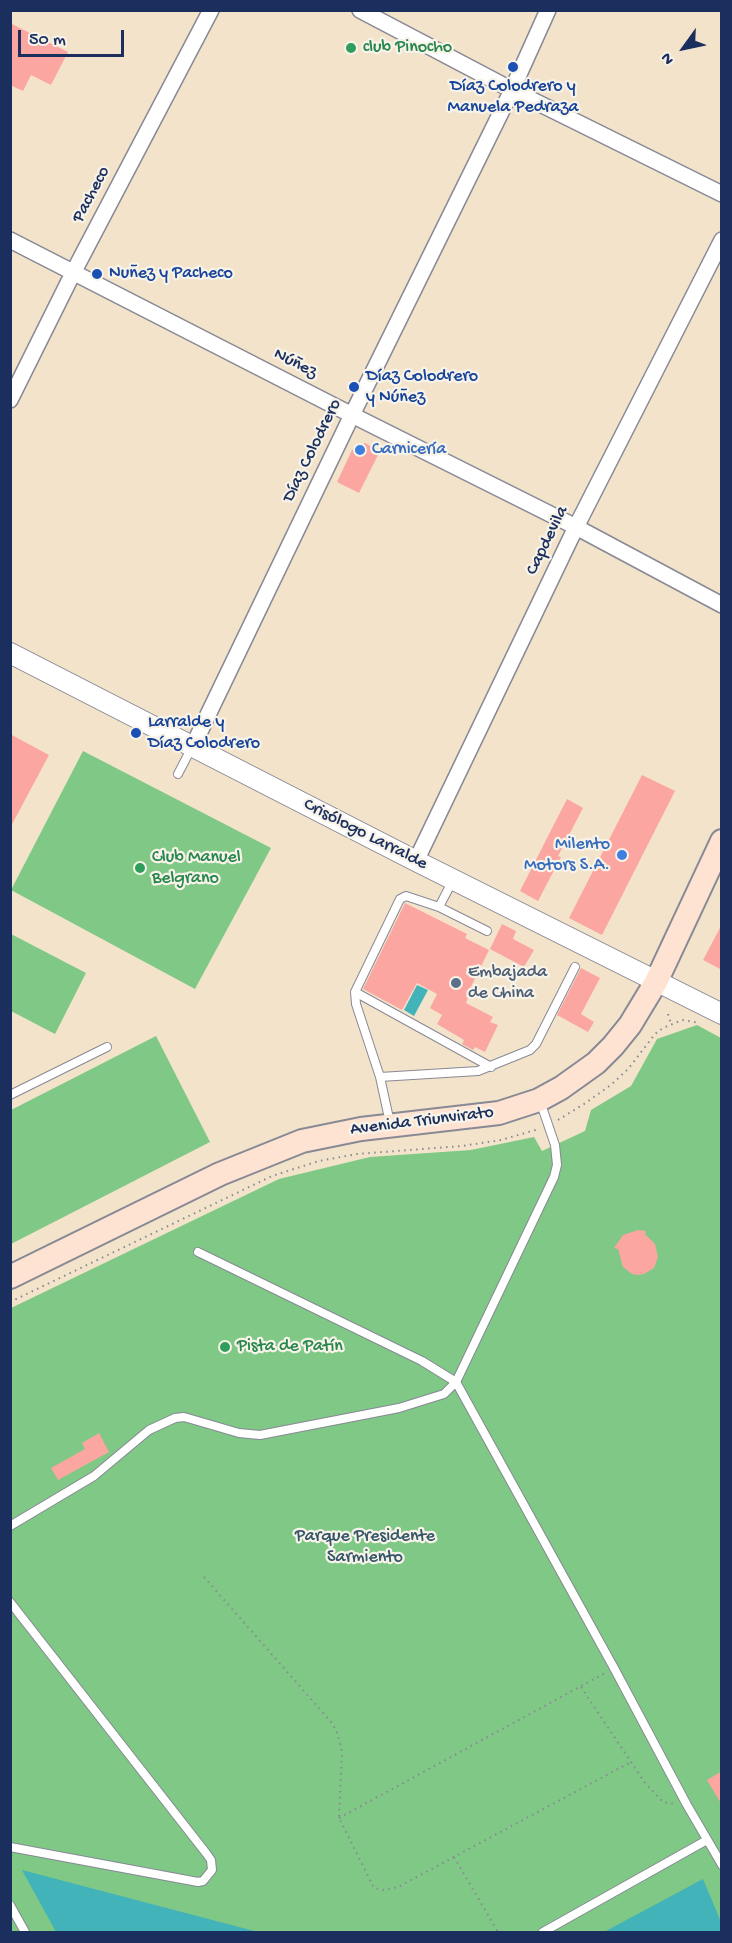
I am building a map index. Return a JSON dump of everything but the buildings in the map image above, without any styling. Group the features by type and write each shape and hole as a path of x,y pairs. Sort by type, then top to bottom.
{"main road":[{"name":"Avenida Triunvirato","path":"10,1277 220,1173 269,1152 331,1134 499,1113 539,1100 579,1076 613,1046 630,1025 656,982 722,841"}],"street":[{"name":"Pacheco","path":"10,400 73,273 211,10"},
{"path":"360,10 512,90 722,194"},
{"name":"Díaz Colodrero","path":"193,746 512,90 548,10"},
{"name":"Núñez","path":"10,240 576,527 722,605"},
{"name":"Capdevila","path":"416,861 576,527 722,240"},
{"name":"Crisólogo Larralde","path":"10,653 453,880 722,1014"}],"lane":[{"path":"178,774 193,746"},
{"path":"439,907 453,880"},
{"path":"391,1125 380,1077 356,1004 355,992 400,898 406,896 439,907 487,931"},
{"path":"380,1077 465,1073 491,1067 523,1054 536,1044 575,967"},
{"path":"355,992 491,1067"},
{"path":"10,1095 107,1047"},
{"path":"10,1526 94,1476 149,1430 176,1418 184,1418 239,1433 260,1435 399,1408 444,1394 456,1382 554,1177 555,1145 539,1100"},
{"path":"198,1252 213,1257 422,1361 456,1382 722,1865"},
{"path":"10,1602 206,1853 211,1860 212,1870 202,1881 198,1882 10,1847"},
{"path":"543,1932 707,1840"},
{"path":"10,1905 25,1932"}],"path":[{"path":"668,1014 671,1024"},
{"path":"10,1302 272,1176 319,1161 357,1154 462,1146 501,1140 548,1125 567,1116 602,1093 628,1068 655,1034 682,1020 700,1023"},
{"path":"204,1577 332,1723 342,1752 339,1818 370,1883 379,1890 398,1887 631,1762"},
{"path":"339,1818 614,1668"},
{"path":"581,1687 645,1783 663,1802 687,1805"},
{"path":"454,1857 498,1932"}],"green space":[{"name":"Club Manuel Belgrano","path":"83,751 271,848 195,989 11,890"},
{"path":"11,934 86,973 55,1034 11,1011"},
{"name":"Parque Presidente Sarmiento","path":"697,1025 721,1038 721,1932 11,1932 11,1308 279,1179 370,1157 471,1150 534,1137 542,1151 585,1131 591,1110 631,1086 657,1039"},
{"path":"156,1036 210,1142 11,1244 11,1110"}],"water":[{"path":"417,985 428,990 414,1016 404,1010"},
{"path":"22,1870 258,1932 56,1932"},
{"path":"703,1879 721,1922 721,1932 604,1932"}],"place":[{"name":"club Pinocho","path":"351,48"},
{"name":"Díaz Colodrero y Manuela Pedraza","path":"513,67"},
{"name":"Nuñez y Pacheco","path":"97,274"},
{"name":"Díaz Colodrero y Núñez","path":"354,387"},
{"name":"Carnicería","path":"360,450"},
{"name":"Larralde y Díaz Colodrero","path":"136,733"},
{"name":"Milento Motors S.A.","path":"622,855"},
{"name":"Club Manuel Belgrano","path":"140,868"},
{"name":"Embajada de China","path":"456,983"},
{"name":"Pista de Patín","path":"225,1347"}]}
